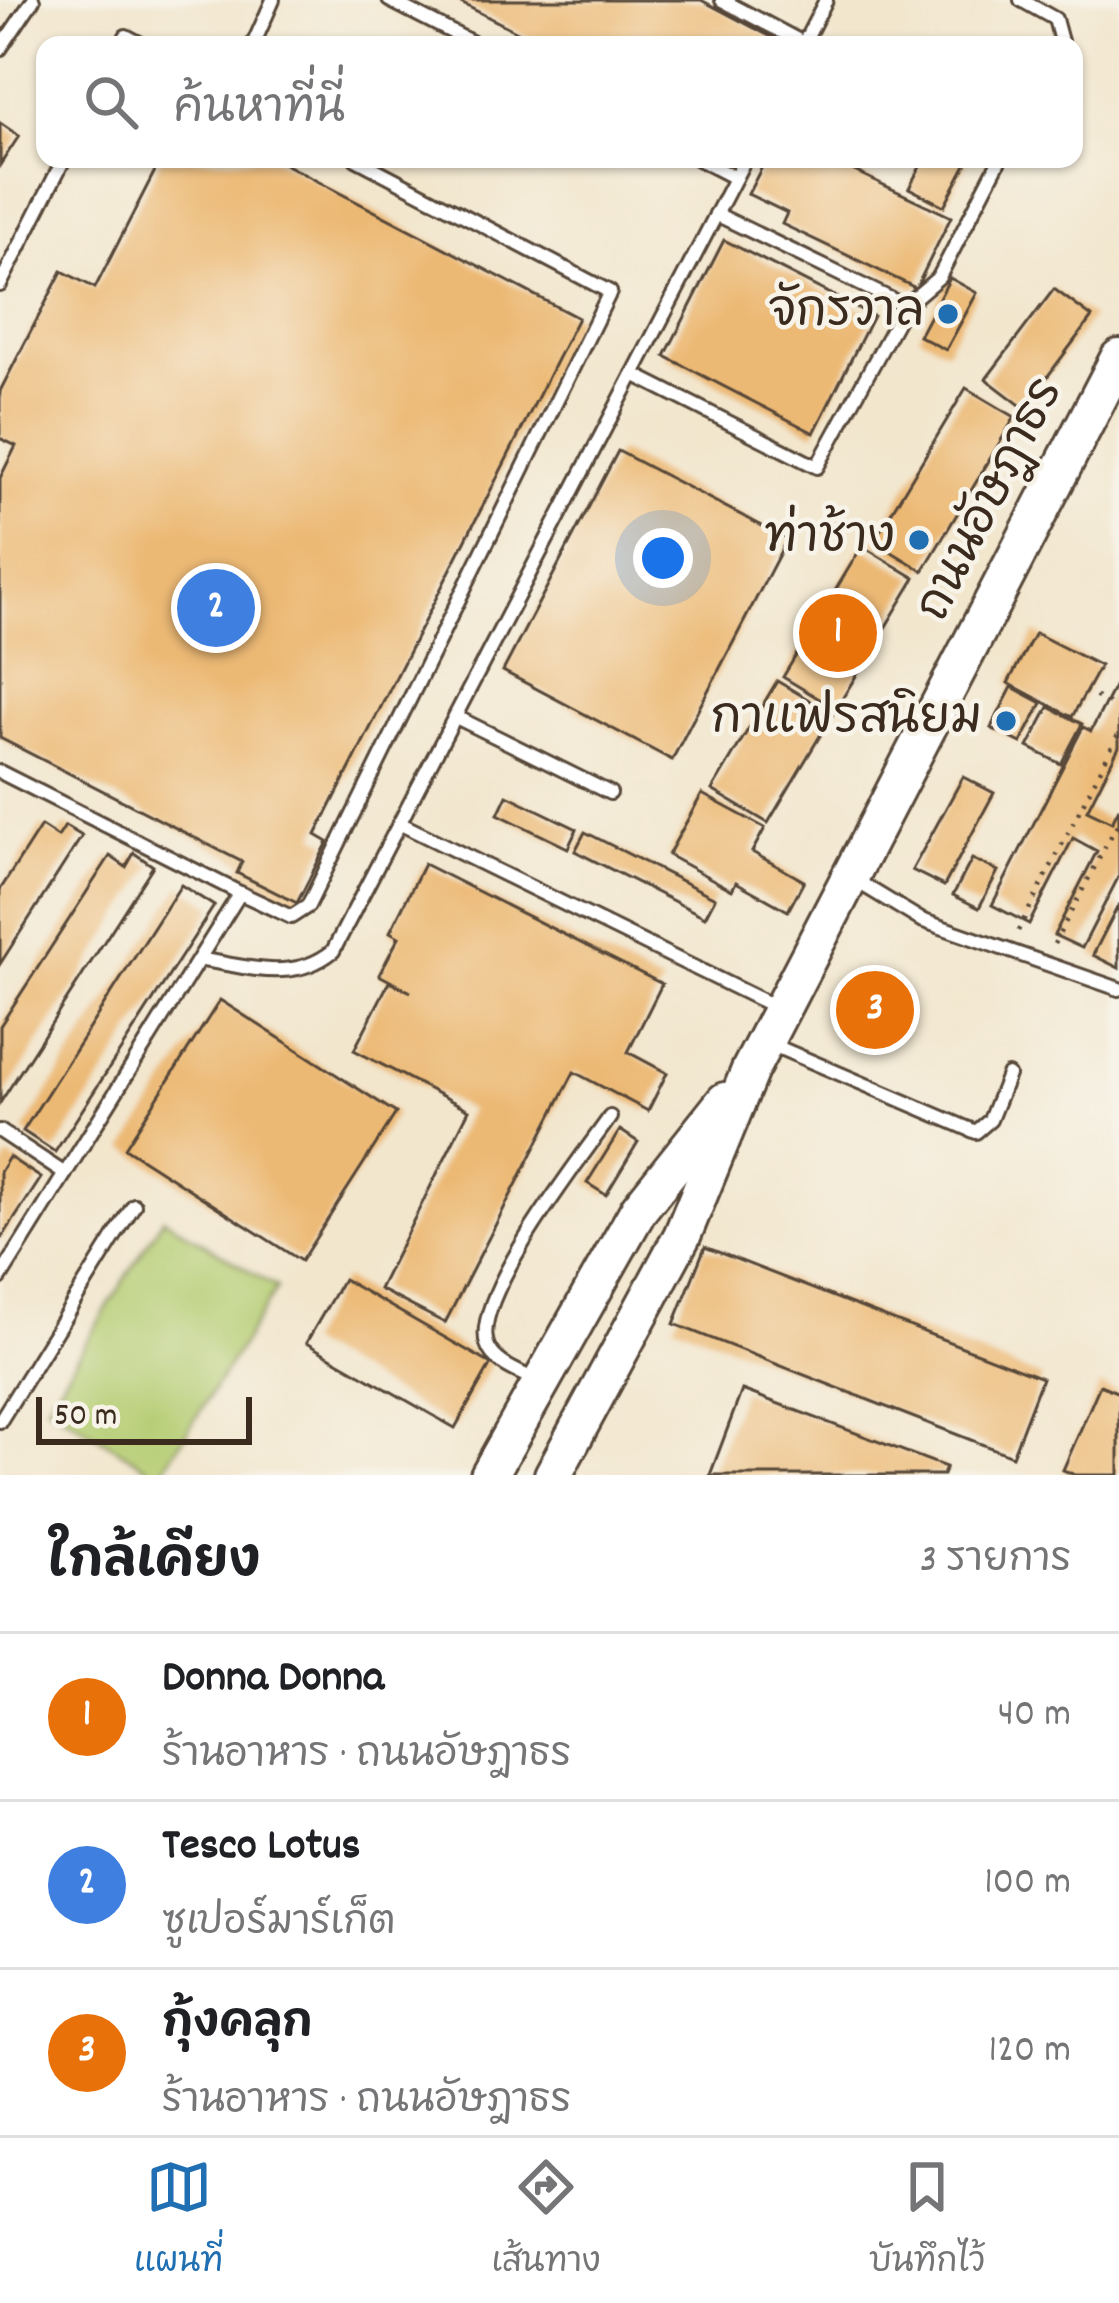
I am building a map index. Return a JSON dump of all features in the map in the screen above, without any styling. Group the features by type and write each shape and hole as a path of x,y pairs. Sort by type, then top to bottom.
{"street":[{"name":"ถนนอัษฎาธร","path":"553,1475 682,1236 765,1041 1116,373"},
{"name":"ถนนอัษฎาธร","path":"488,1475 639,1209 765,1041"},
{"path":"541,1383 590,1408"}],"lane":[{"path":"0,49 33,0"},
{"path":"257,36 273,0"},
{"path":"389,0 459,36"},
{"path":"722,0 790,36"},
{"path":"809,36 826,0"},
{"path":"1021,0 1055,19 1060,36"},
{"path":"0,285 59,168"},
{"path":"0,772 291,917 308,906 610,292 373,168"},
{"path":"716,168 735,178"},
{"path":"203,960 282,972 312,968 332,951 740,168"},
{"path":"633,374 818,467 905,306 939,277 995,168"},
{"path":"716,214 905,306"},
{"path":"456,717 610,794"},
{"path":"401,824 765,1041 976,1132 989,1120 1008,1075"},
{"path":"849,877 921,920 1119,989"},
{"path":"0,1278 241,893"},
{"path":"541,1383 501,1362 487,1346 486,1326 519,1245 610,1117"},
{"path":"0,1131 65,1174"},
{"path":"0,1420 134,1205"}],"path":[{"path":"1085,692 1119,709"},
{"path":"1008,951 1119,733"},
{"path":"1044,963 1119,821"}],"green space":[{"path":"163,1218 277,1288 160,1475 47,1405"}],"building":[{"path":"455,0 701,0 769,36 525,36"},
{"path":"0,123 19,136 0,165"},
{"path":"156,168 292,168 578,318 316,835 328,842 297,903 237,873 242,862 0,738 0,478 16,446 0,438 0,391 62,271 95,288"},
{"path":"761,168 848,168 951,217 916,288 782,224 787,213 748,194"},
{"path":"919,168 964,168 944,206 909,188"},
{"path":"724,240 873,316 814,433 665,356"},
{"name":"จักรวาล","path":"950,278 977,293 946,350 919,336"},
{"path":"1054,289 1092,317 1024,408 986,379"},
{"path":"966,388 1015,417 923,571 874,541"},
{"path":"618,451 787,539 672,760 503,671"},
{"path":"862,546 915,578 836,709 783,677"},
{"path":"1035,633 1100,666 1072,717 1008,683"},
{"path":"1119,677 1119,747 1087,810 1112,822 1119,808 1119,876 1082,948 1054,935 1097,851 1073,838 1029,924 992,905 1083,727 1091,731"},
{"path":"777,681 833,714 768,823 712,790"},
{"path":"1012,687 1042,703 1021,743 991,728"},
{"path":"1049,707 1082,724 1061,764 1028,747"},
{"path":"963,777 994,793 944,886 912,870"},
{"path":"702,794 765,828 752,852 804,881 788,911 736,882 732,890 668,855"},
{"path":"507,795 577,829 568,848 498,814"},
{"path":"41,826 58,837 65,826 82,836 0,964 0,890"},
{"path":"585,832 715,898 705,917 575,851"},
{"path":"134,853 153,866 0,1103 0,1026 110,856 126,867"},
{"path":"972,859 998,871 979,908 953,895"},
{"path":"424,864 662,984 628,1052 667,1073 648,1111 574,1072 445,1323 379,1289 469,1110 354,1050 389,982 411,992 379,975 399,937 390,932"},
{"path":"181,885 214,906 55,1152 23,1131"},
{"path":"1119,904 1119,968 1093,955"},
{"path":"220,1000 396,1113 301,1261 125,1148"},
{"path":"620,1130 638,1142 606,1195 587,1183"},
{"path":"9,1157 41,1178 0,1241 0,1172"},
{"path":"705,1247 1042,1378 1012,1456 674,1324"},
{"path":"343,1279 491,1364 455,1428 306,1343"},
{"path":"1100,1385 1119,1393 1119,1475 1075,1475 1063,1470"},
{"path":"742,1390 946,1467 943,1475 710,1475"}],"place":[{"name":"จักรวาล","path":"948,314"},
{"name":"ท่าช้าง","path":"919,540"},
{"name":"Tesco Lotus","path":"216,608"},
{"name":"Donna Donna","path":"838,633"},
{"name":"กาแฟรสนิยม","path":"1006,721"},
{"name":"กุ้งคลุก","path":"875,1010"}]}
